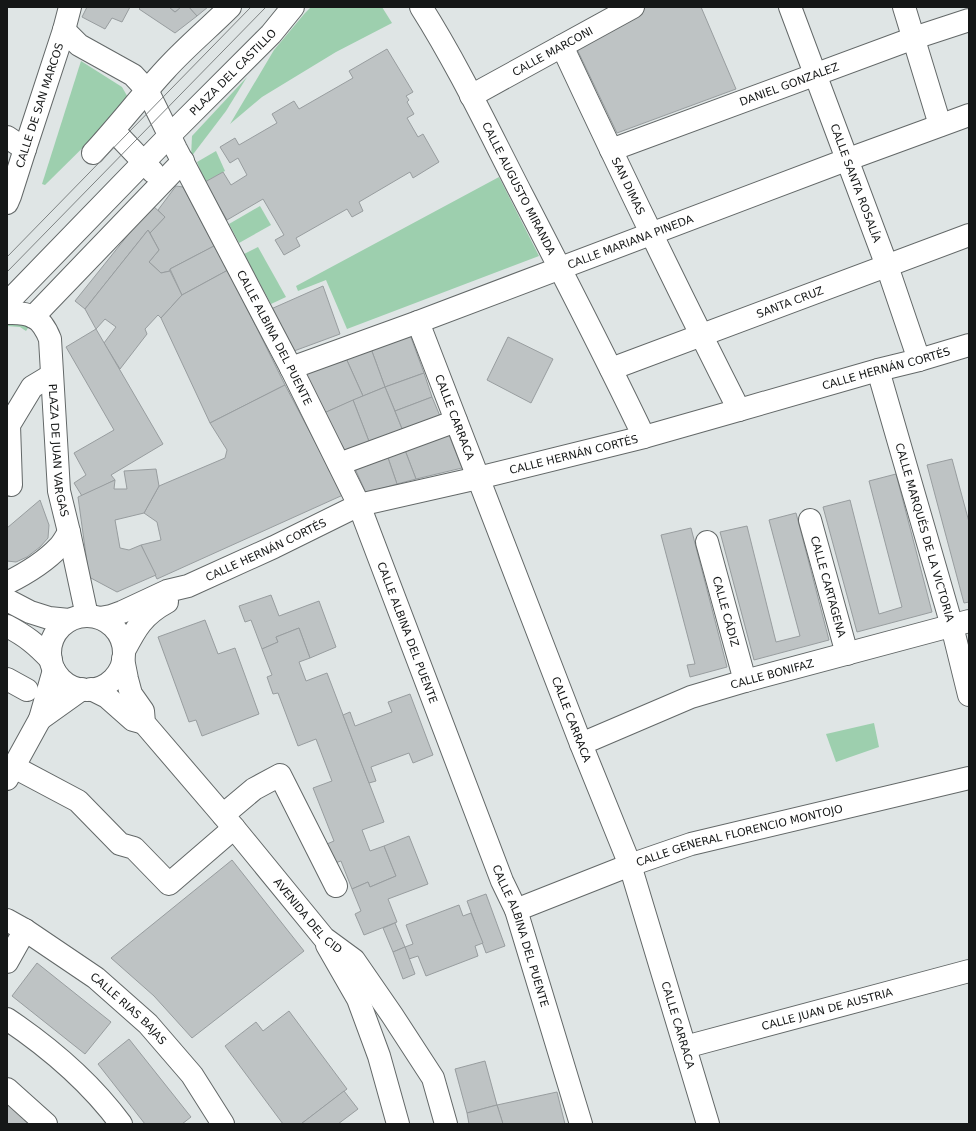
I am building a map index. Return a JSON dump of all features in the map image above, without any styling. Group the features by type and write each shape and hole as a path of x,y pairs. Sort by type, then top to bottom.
{"street":[{"name":"CALLE DE SAN MARCOS","path":"7,203 10,196 16,143 64,30 70,7"},
{"path":"94,153 168,67 230,7"},
{"name":"PLAZA DEL CASTILLO","path":"7,303 143,162 271,34 293,7"},
{"name":"CALLE AUGUSTO MIRANDA","path":"421,7 443,42 560,268 644,437"},
{"name":"CALLE MARCONI","path":"471,96 633,7"},
{"name":"CALLE SANTA ROSALÍA","path":"790,7 886,266 919,360"},
{"path":"904,7 940,125"},
{"name":"DANIEL GONZALEZ","path":"611,150 814,74 969,20"},
{"name":"CALLE ALBINA DEL PUENTE","path":"64,30 79,45 133,76 147,90 291,368 359,505 502,881 516,910 581,1124"},
{"name":"SAN DIMAS","path":"562,46 701,336 740,410"},
{"name":"CALLE MARIANA PINEDA","path":"291,368 418,322 969,115"},
{"path":"114,131 163,182"},
{"path":"7,313 21,312 33,317 183,161"},
{"name":"SANTA CRUZ","path":"611,369 969,235"},
{"name":"PLAZA DE JUAN VARGAS","path":"33,317 40,321 46,329 50,339 59,491 70,532 85,618"},
{"name":"CALLE CARRACA","path":"418,322 581,744 630,865 708,1124"},
{"name":"CALLE HERNÁN CORTÉS","path":"188,586 274,547 359,505 478,478 644,437 969,345"},
{"name":"CALLE MARQUÉS DE LA VICTORIA","path":"878,370 961,624 969,695"},
{"path":"11,484 9,425 32,386 52,376"},
{"path":"339,464 456,421"},
{"name":"CALLE CARTAGENA","path":"810,520 848,654"},
{"path":"7,583 18,578 47,558 60,547 70,532"},
{"name":"CALLE CÁDIZ","path":"707,542 746,681"},
{"path":"7,600 30,612 49,618 111,616 167,591 188,586"},
{"path":"7,626 37,644 64,683 72,688 87,689 103,686 112,680 120,670 124,655 134,632 146,616 188,586"},
{"path":"124,655 122,640 110,623 85,618 60,627 53,637 50,648 52,665 40,719 10,773 78,801 120,844 134,848 169,884 228,822 254,789 280,775 336,886"},
{"name":"CALLE BONIFAZ","path":"581,744 691,697 961,624"},
{"name":"AVENIDA DEL CID","path":"124,655 126,679 131,694 143,711 144,723"},
{"path":"7,679 27,690"},
{"path":"40,719 87,689"},
{"name":"AVENIDA DEL CID","path":"87,689 107,697 133,720 144,723 324,938 354,960 433,1078 446,1124"},
{"name":"CALLE GENERAL FLORENCIO MONTOJO","path":"516,910 630,865 691,844 969,778"},
{"path":"7,962 16,925"},
{"name":"CALLE RIAS BAJAS","path":"16,925 96,978 148,1024 192,1075 223,1124"},
{"path":"324,938 358,999 379,1056 397,1119"},
{"name":"CALLE JUAN DE AUSTRIA","path":"686,1047 969,971"},
{"path":"7,1019 28,1033 70,1066 111,1110 121,1124"},
{"path":"7,1089 46,1124"}],"green space":[{"path":"311,7 382,7 392,23 336,52 262,97 230,124 274,50"},
{"path":"81,61 122,87 130,101 45,185 42,184"},
{"path":"247,77 226,111 191,157 192,136"},
{"path":"216,151 225,171 205,182 197,162"},
{"path":"499,177 539,256 347,329 326,280 298,291 296,286"},
{"path":"260,206 271,225 239,243 229,224"},
{"path":"258,247 286,297 271,304 244,254"},
{"path":"7,319 30,325 26,331 20,327 7,326"},
{"path":"874,723 879,747 836,762 826,734"}],"building":[{"path":"87,7 130,7 122,22 112,18 105,29 82,17"},
{"path":"141,7 169,7 175,12 181,7 189,7 197,16 175,33 139,9"},
{"path":"169,7 181,7 175,12"},
{"path":"189,7 208,7 197,16"},
{"path":"646,7 701,7 736,89 617,133 576,47"},
{"path":"387,49 413,92 406,96 409,100 407,102 414,114 407,118 418,137 423,134 439,162 413,178 410,172 359,202 363,211 352,217 347,209 296,238 300,246 284,255 275,240 284,235 263,199 227,220 205,182 223,172 231,185 247,175 238,158 230,163 220,147 235,138 239,145 277,123 272,114 294,101 299,109 353,78 349,71"},
{"path":"176,186 183,187 214,246 170,269 170,271 161,273 149,262 159,250 150,233 165,217 158,210"},
{"path":"152,205 165,217 150,233 148,230 85,309 75,301"},
{"path":"148,230 159,250 149,262 161,273 170,271 182,295 161,318 158,315 145,329 147,334 120,369 104,343 116,327 105,319 96,329 85,309"},
{"path":"214,246 228,270 182,295 170,269"},
{"path":"228,270 285,385 210,423 161,318 182,295"},
{"path":"323,286 340,334 294,351 271,309"},
{"path":"96,329 163,444 111,475 115,480 82,496 74,483 86,475 74,453 114,430 66,347"},
{"path":"409,332 424,373 385,387 370,346"},
{"path":"508,337 553,359 531,403 487,380"},
{"path":"370,346 385,387 363,396 345,356"},
{"path":"345,356 363,396 324,413 306,374"},
{"path":"424,373 432,397 395,411 385,387"},
{"path":"285,385 343,495 157,579 141,545 161,540 157,522 144,513 159,486 225,458 227,450 210,423"},
{"path":"385,387 403,431 370,444 353,400"},
{"path":"432,397 440,416 403,431 395,411"},
{"path":"353,400 370,444 347,454 324,413"},
{"path":"447,430 462,468 416,479 403,445"},
{"path":"403,445 416,479 397,484 386,452"},
{"path":"386,452 397,484 366,493 353,464"},
{"path":"952,459 969,522 969,602 964,603 927,465"},
{"path":"156,469 159,486 144,513 115,520 120,548 129,550 141,545 156,575 117,592 89,577 78,497 115,480 114,489 127,489 124,471"},
{"path":"896,474 932,612 857,632 823,507 850,500 879,614 902,607 869,481"},
{"path":"40,500 49,525 48,538 40,547 27,557 16,562 7,561 7,528"},
{"path":"796,513 829,640 754,660 720,532 747,526 776,642 800,636 769,520"},
{"path":"691,528 727,667 690,677 687,665 695,664 661,535"},
{"path":"271,595 279,616 319,601 336,647 310,658 299,628 276,637 278,642 262,649 251,620 245,622 239,606"},
{"path":"205,620 218,654 235,648 259,714 202,736 196,720 189,722 158,637"},
{"path":"299,628 310,658 299,662 306,681 327,673 384,822 362,830 370,851 384,846 396,876 370,887 368,882 352,889 341,861 335,863 327,844 334,841 313,788 332,781 316,739 298,746 278,693 273,694 267,677 272,675 262,649 278,642 276,637"},
{"path":"410,694 433,755 413,763 409,753 371,767 376,781 369,783 343,715 350,712 355,726 392,712 388,702"},
{"path":"409,836 428,884 388,899 397,922 364,935 355,914 361,911 352,889 368,882 370,887 396,876 384,846"},
{"path":"232,860 304,951 192,1038 154,996 111,958"},
{"path":"486,894 505,946 486,953 467,901"},
{"path":"459,905 463,916 471,913 483,943 475,946 478,956 426,976 418,956 409,959 405,947 413,944 406,925"},
{"path":"395,923 405,947 393,952 383,928"},
{"path":"405,947 415,974 403,979 393,952"},
{"path":"37,963 111,1022 85,1054 12,996"},
{"path":"289,1011 347,1089 301,1124 283,1124 225,1046 256,1022 263,1031"},
{"path":"129,1039 191,1117 182,1124 145,1124 98,1064"},
{"path":"485,1061 497,1105 467,1113 455,1069"},
{"path":"344,1091 358,1109 338,1124 301,1124"},
{"path":"557,1092 565,1124 503,1124 497,1105"},
{"path":"7,1098 35,1124 7,1124"},
{"path":"497,1105 503,1124 469,1124 467,1113"}],"tram line":[{"path":"7,257 251,7"},
{"path":"7,272 266,7"}]}
